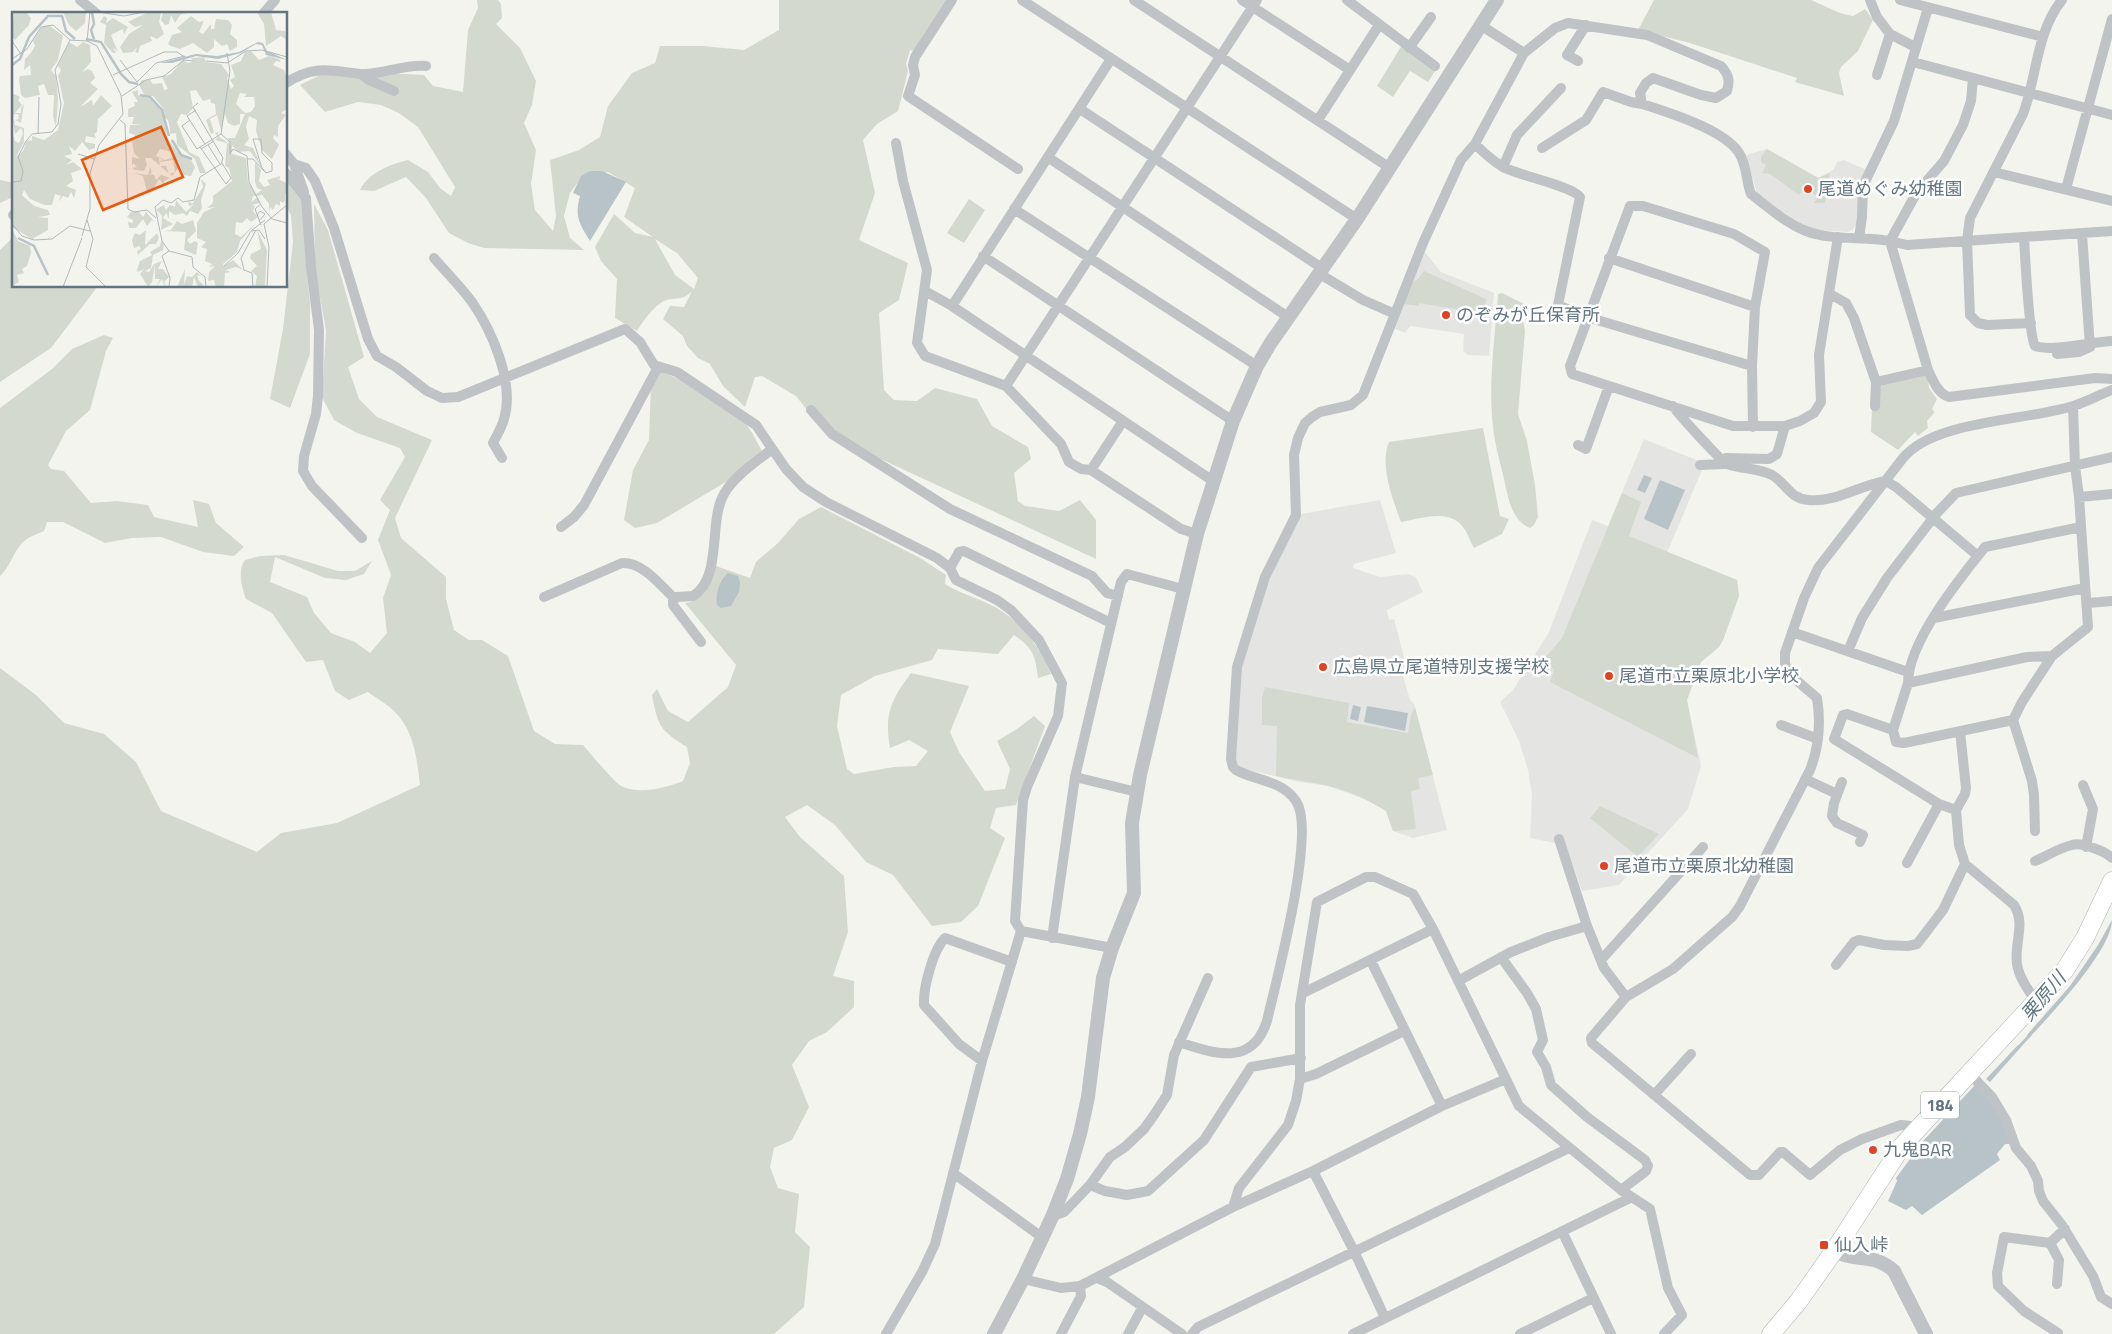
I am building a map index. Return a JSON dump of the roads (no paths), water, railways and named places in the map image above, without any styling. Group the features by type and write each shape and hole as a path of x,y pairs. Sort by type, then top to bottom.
{"highway":[{"name":"184","path":"1771,1334 1798,1302 1834,1252 1902,1146 2037,1003 2070,962 2085,938 2112,881"}],"street":[{"path":"80,0 95,12"},
{"path":"265,12 276,0"},
{"path":"952,0 915,57 913,65 915,75 908,96 1018,169"},
{"path":"1022,0 1357,218"},
{"path":"1134,0 1390,168"},
{"path":"1242,0 1254,3 1350,70"},
{"path":"1347,0 1362,4 1380,25 1435,66"},
{"path":"994,1334 1043,1238 1067,1179 1088,1097 1103,978 1112,948 1134,893 1132,824 1137,792 1197,534 1233,420 1257,366 1288,317 1390,168 1498,0"},
{"path":"1870,0 1877,17 1890,34 1915,48"},
{"path":"1900,0 2043,37"},
{"path":"2031,323 1987,325 1978,323 1970,315 1967,241 1970,218 2022,114 2043,37 2049,20 2062,0"},
{"path":"1006,386 1254,3"},
{"path":"1859,238 1863,186 1894,121 1928,8"},
{"path":"1410,48 1431,17"},
{"path":"2066,189 2112,18"},
{"path":"1179,1042 1220,1054 1233,1054 1246,1050 1260,1038 1267,1021 1301,865 1303,825 1297,801 1287,791 1263,779 1240,772 1233,767 1232,751 1237,667 1265,577 1296,515 1297,498 1294,455 1300,430 1312,417 1320,412 1351,404 1363,395 1423,243 1457,168 1461,160 1475,144 1524,53 1554,28 1568,23 1634,32 1652,37 1721,66 1727,73 1730,81 1727,91 1716,98 1701,95 1652,78 1646,83 1640,93 1642,104"},
{"path":"1318,120 1380,25"},
{"path":"1482,26 1524,53"},
{"path":"1578,62 1567,55 1586,26"},
{"path":"1876,76 1890,34"},
{"path":"952,306 1111,59"},
{"path":"1913,62 2112,115"},
{"path":"288,82 303,74 330,69 361,74 415,65 426,66"},
{"path":"361,74 369,80 394,91"},
{"path":"1973,78 1969,111 1953,145 1944,160 1917,192 1890,240 1928,370 1944,396 1949,397 2095,378 2112,379"},
{"path":"1503,166 1517,135 1561,88"},
{"path":"1542,148 1586,120 1603,92 1670,113 1724,137 1740,154 1751,194 1785,219 1806,231 1838,237 1890,240 1907,245 2112,231"},
{"path":"1080,108 1364,300 1395,314"},
{"path":"896,143 903,181 927,270 918,343 925,356 1006,386 1061,444 1069,462 1081,468 1091,470 1181,529 1197,534"},
{"path":"1475,144 1503,166 1526,177 1566,188 1577,193 1580,197 1558,305 1587,317 1752,366"},
{"path":"288,156 294,164 303,184 306,198 311,267 319,330 320,358 316,414 304,456 304,471 312,486 362,538"},
{"path":"1049,158 1288,317"},
{"path":"294,164 306,168 315,181 334,228 368,339 377,356 396,367 427,391 442,398 458,397 625,329 640,342 658,367 677,372 756,426 786,469 803,487 826,502 937,558 950,568"},
{"path":"1994,172 2112,201"},
{"path":"288,176 306,198"},
{"path":"1753,427 1752,366 1755,307 1765,252 1734,234 1643,206 1630,206 1570,366 1572,374 1733,426 1753,427 1785,426 1800,421 1814,412 1821,402 1819,355 1838,237"},
{"path":"1014,209 1257,366"},
{"path":"2057,354 2079,352 2090,347 2082,234"},
{"path":"2024,237 2033,343 2035,346 2081,346 2090,342 2112,341"},
{"path":"983,256 1233,420"},
{"path":"434,258 472,302 488,333 505,377 506,401 504,418 493,443 502,458"},
{"path":"1609,258 1755,307"},
{"path":"925,291 952,306 1213,481"},
{"path":"1830,294 1846,303 1854,318 1876,382 1875,406"},
{"path":"561,527 574,517 584,505 658,367"},
{"path":"1876,382 1928,370"},
{"path":"1578,445 1586,449 1609,386"},
{"path":"1920,1126 1901,1125 1862,1139 1840,1150 1810,1175 1783,1152 1780,1152 1760,1175 1750,1175 1592,1043 1591,1038 1626,997 1672,969 1732,917 1805,779 1817,751 1819,714 1817,698 1788,673 1785,663 1785,653 1804,598 1818,568 1908,451 1924,440 1956,430 2073,406 2112,390"},
{"path":"1673,406 1678,414 1698,433 1724,463"},
{"path":"2035,831 2032,780 2013,720 2022,702 2052,656 2088,627 2088,603 2085,588 2079,497 2074,466 2073,406"},
{"path":"811,410 832,434 950,509 1092,576 1107,593 1118,596"},
{"path":"1091,470 1123,421"},
{"path":"1724,463 1726,458 1769,459 1776,454 1785,426"},
{"path":"544,597 622,563 645,572 674,598 693,596 702,587 711,564 720,504 724,493 735,480 772,448"},
{"path":"1848,651 1862,618 1887,578 1933,518 1956,494 2112,457"},
{"path":"1700,465 1724,463 1770,474 1781,481 1791,494 1807,500 1825,500 1872,483 1886,481 1978,556"},
{"path":"2079,497 2112,494"},
{"path":"2013,720 1904,743 1896,742 1893,730 1908,677 1922,638 1942,602 1985,547 2081,527"},
{"path":"1111,623 964,551 959,552 950,568 951,574 956,580 997,600 1011,610 1039,640 1062,683 1058,716 1023,800 1015,921 1021,931 1112,948"},
{"path":"1052,938 1075,778 1122,582 1127,574 1183,589"},
{"path":"1934,618 2085,588"},
{"path":"674,598 673,605 701,642"},
{"path":"2088,603 2112,601"},
{"path":"1792,632 1848,651 1908,677 2027,658 2052,656"},
{"path":"1893,730 1847,714 1843,716 1834,739 1939,804 1956,810"},
{"path":"1781,725 1818,739"},
{"path":"1960,731 1966,788 1965,794 1956,810 1958,845 1965,864 2014,905 2019,913 2020,929 2016,954 2017,966 2021,978 2037,1003"},
{"path":"1075,778 1137,792"},
{"path":"1805,779 1837,794"},
{"path":"1842,782 1832,816 1838,824 1863,835 1860,842"},
{"path":"2084,785 2093,809 2086,847"},
{"path":"1907,863 1939,804"},
{"path":"1559,839 1587,926 1604,968 1626,997"},
{"path":"2035,861 2072,844 2096,848 2112,858"},
{"path":"1601,960 1703,847"},
{"path":"1836,965 1854,942 1859,940 1884,945 1908,946 1917,944 1943,910 1965,864"},
{"path":"1234,1208 1239,1188 1288,1125 1296,1101 1301,1058 1300,1005 1317,902 1366,877 1375,877 1411,891 1433,929 1519,1106 1621,1190 1650,1209 1668,1288 1682,1315 1664,1334"},
{"path":"1458,981 1501,957 1549,937 1587,926"},
{"path":"1303,993 1433,929"},
{"path":"886,1334 922,1272 935,1244 982,1061 1021,931"},
{"path":"982,1061 959,1044 924,1006 923,996 938,945 945,938 1012,962"},
{"path":"1501,957 1536,1009 1543,1040 1537,1052 1546,1067 1551,1085 1586,1117 1645,1160 1648,1166 1646,1171 1621,1190"},
{"path":"1370,961 1442,1106"},
{"path":"1052,1217 1064,1212 1090,1185 1110,1157 1125,1147 1144,1129 1154,1115 1167,1095 1174,1056 1208,978"},
{"path":"1300,1079 1316,1074 1404,1031"},
{"path":"1654,1094 1691,1054"},
{"path":"1090,1185 1105,1191 1127,1195 1148,1191 1204,1140 1252,1067 1301,1058"},
{"path":"1970,1074 1992,1097 2006,1120 2016,1148 2031,1166 2043,1201 2065,1229 2093,1276 2101,1296 2112,1304"},
{"path":"1023,1279 1061,1288 1080,1286 1442,1106 1506,1079"},
{"path":"1192,1334 1198,1327 1569,1148"},
{"path":"1314,1171 1385,1318"},
{"path":"953,1173 1043,1238"},
{"path":"1353,1334 1632,1197"},
{"path":"2050,1243 2065,1229"},
{"path":"1562,1231 1611,1334"},
{"path":"2050,1243 2004,1237 1997,1273 1998,1286 2024,1310 2058,1333"},
{"path":"2050,1243 2059,1260 2057,1284"},
{"path":"1834,1252 1846,1257 1869,1258 1887,1264 1894,1272 1926,1334"},
{"path":"1097,1278 1108,1282 1142,1308 1182,1334"},
{"path":"1061,1334 1081,1296 1080,1286"},
{"path":"1520,1334 1593,1298"},
{"path":"1128,1334 1142,1308"}],"waterway":[{"name":"栗原川","path":"2017,1049 2030,1035"}],"place":[{"name":"尾道めぐみ幼稚園","path":"1808,189"},
{"name":"のぞみが丘保育所","path":"1446,315"},
{"name":"広島県立尾道特別支援学校","path":"1323,667"},
{"name":"尾道市立栗原北小学校","path":"1609,676"},
{"name":"尾道市立栗原北幼稚園","path":"1604,866"},
{"name":"九鬼BAR","path":"1873,1150"},
{"name":"仙入峠","path":"1824,1245"}]}
